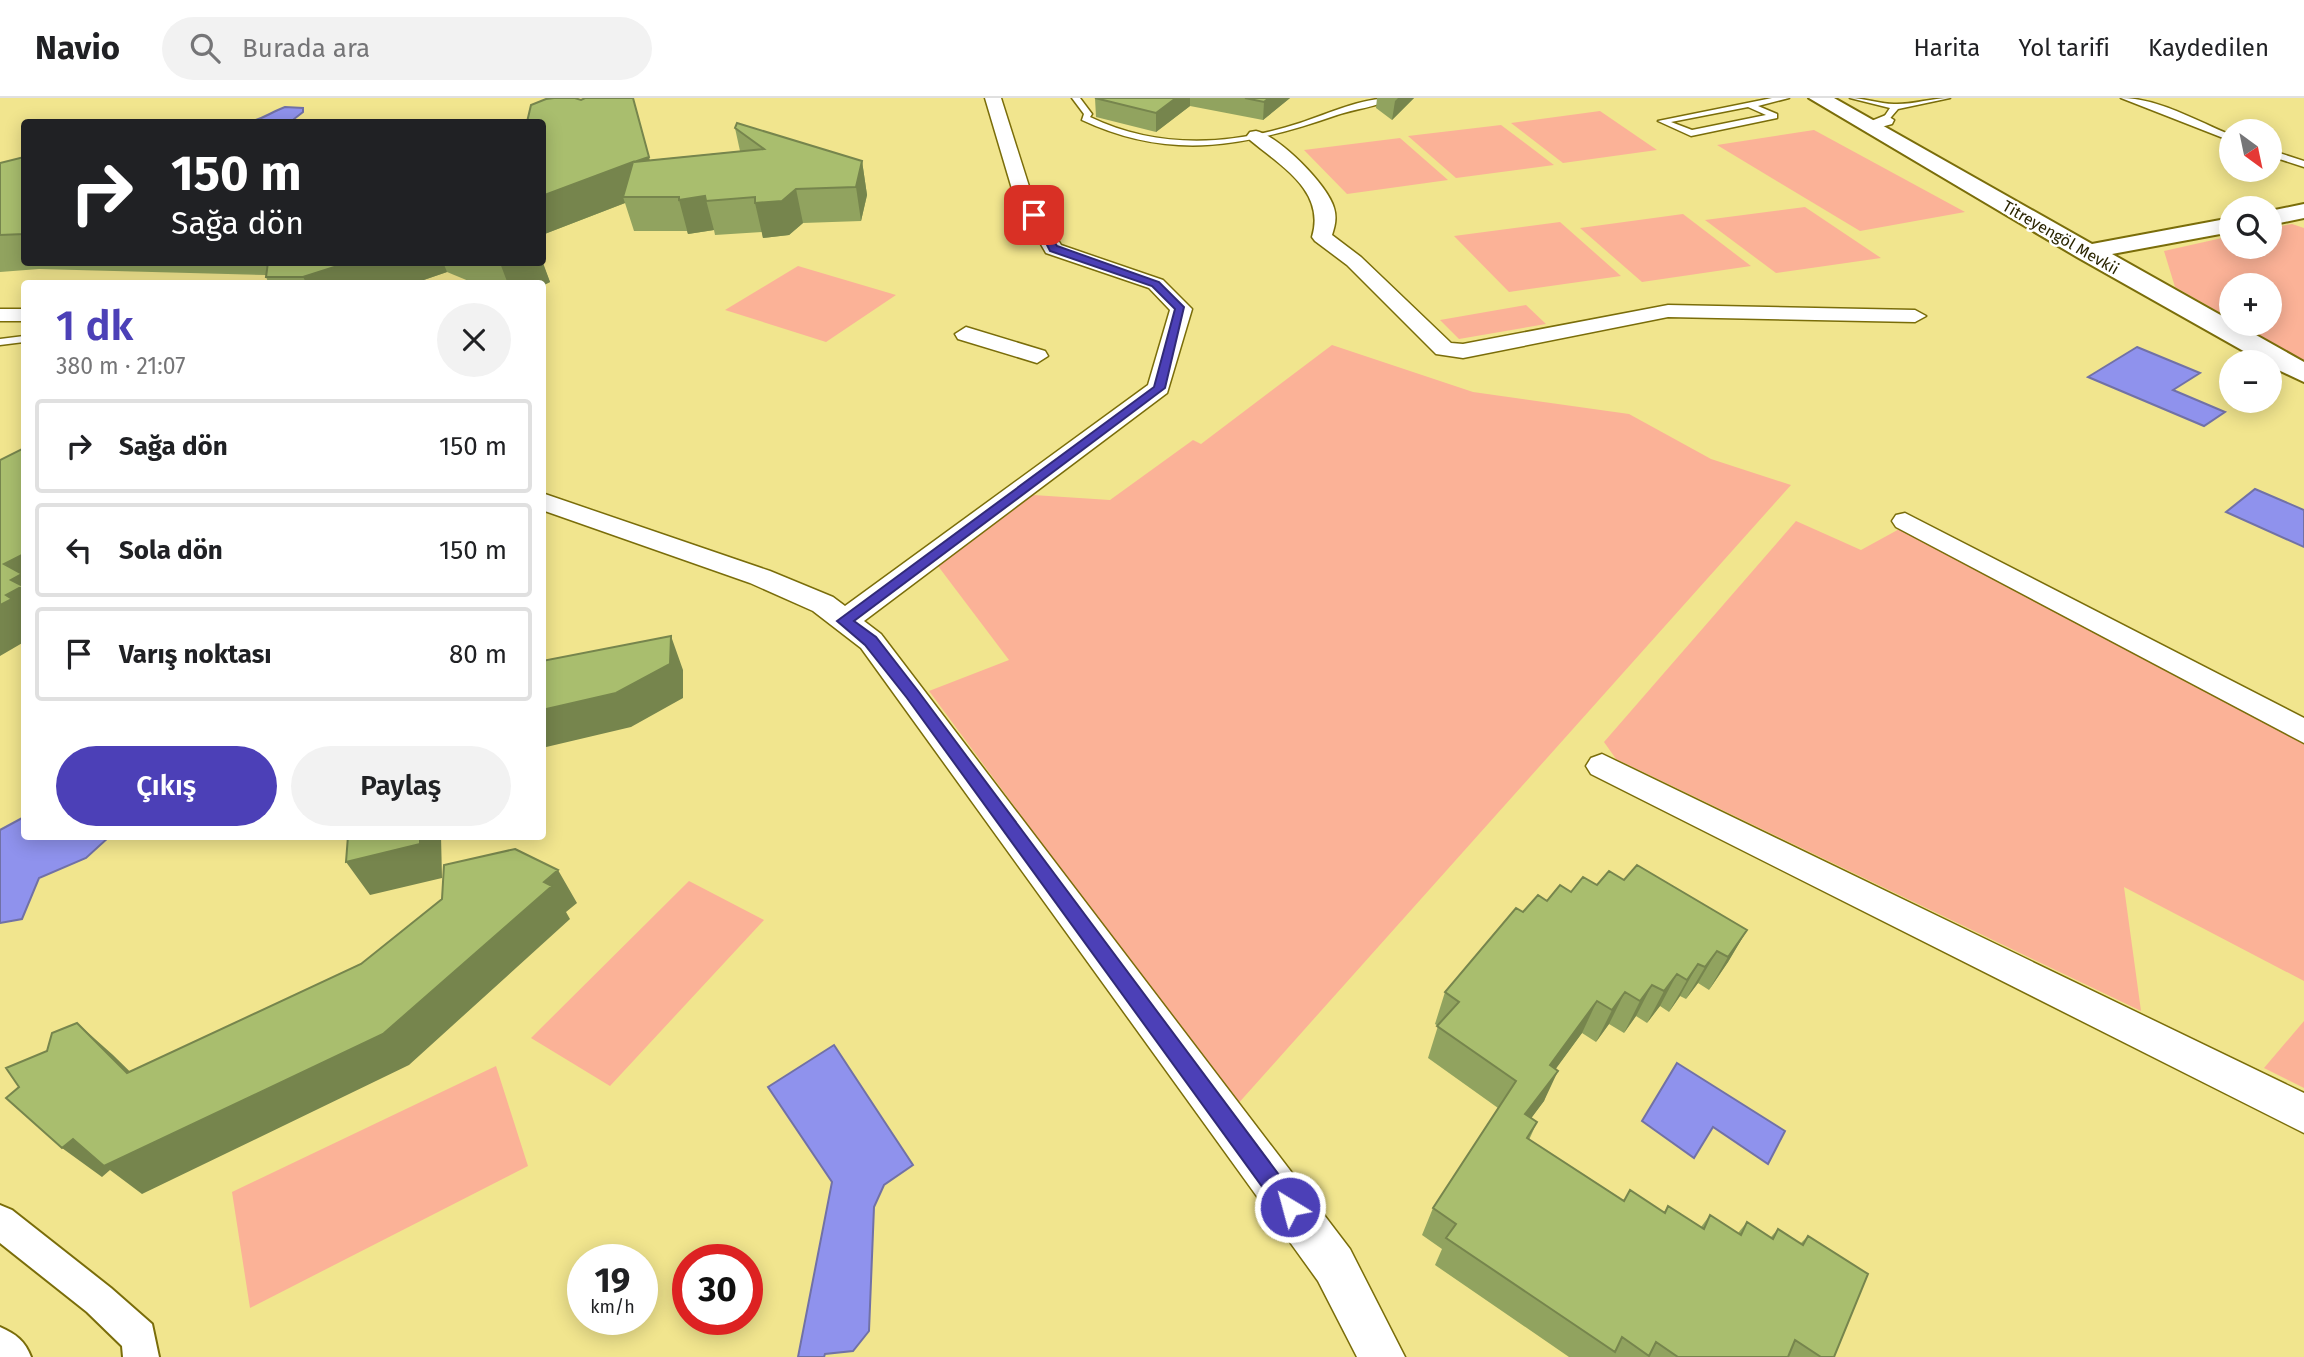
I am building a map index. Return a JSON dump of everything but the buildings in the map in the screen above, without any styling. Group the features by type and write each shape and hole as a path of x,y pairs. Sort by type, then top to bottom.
{"street":[{"path":"844,621 1159,388 1181,309 1156,284 1053,248 1024,199 993,98"},
{"name":"Titreyengöl Mevkii","path":"1819,98 1883,118 2086,252 2304,374"},
{"path":"1256,136 1316,190 1326,207 1328,226 1322,237 1354,261 1444,349 1463,351 1668,311 1914,316"},
{"path":"2282,216 2304,211"},
{"path":"2086,252 2219,227"},
{"path":"0,315 21,315"},
{"path":"967,334 1037,356"},
{"path":"546,502 760,578 823,604 871,641 913,694 1334,1265 1382,1357"},
{"path":"1905,521 2304,732"},
{"path":"1602,766 2304,1114"},
{"path":"0,1222 99,1300 139,1337 141,1357"},
{"path":"0,1345 12,1357"}],"lane":[{"path":"1076,98 1088,114 1085,118 1118,134 1168,144 1217,142 1256,136 1389,98"},
{"path":"1750,105 1774,116 1691,133 1662,121 1785,98"},
{"path":"1854,98 1883,118 1946,98"},
{"path":"2125,98 2219,133"},
{"path":"2282,157 2304,164"},
{"path":"0,342 21,339"}],"shaded area":[{"path":"1600,111 1657,150 1563,163 1511,123"},
{"path":"1501,125 1554,165 1456,178 1408,136"},
{"path":"1814,130 1965,212 1860,231 1717,145"},
{"path":"1400,138 1448,180 1347,194 1304,150"},
{"path":"1805,207 1881,258 1776,273 1705,220"},
{"path":"1683,214 1751,266 1642,282 1580,228"},
{"path":"1560,222 1621,276 1509,292 1454,236"},
{"path":"2292,224 2304,228 2304,361 2260,336 2282,336 2282,273 2219,273 2219,312 2175,287 2164,251 2219,239 2219,259 2282,259 2282,226"},
{"path":"798,266 896,295 826,342 725,310"},
{"path":"1526,305 1546,324 1459,339 1440,320"},
{"path":"1332,345 1473,392 1629,414 1711,459 1791,485 1236,1106 929,691 1009,660 938,566 1033,495 1110,500 1193,440 1201,444"},
{"path":"1796,521 1861,550 1903,527 2304,744 2304,981 2124,887 2141,1011 1616,759 1604,742"},
{"path":"689,881 764,920 610,1086 531,1038"},
{"path":"2304,1021 2304,1088 2264,1068"},
{"path":"496,1066 528,1166 250,1308 232,1192"}],"water":[{"path":"285,107 303,108 303,112 294,119 260,119"},
{"path":"2137,347 2200,373 2173,390 2224,413 2204,426 2088,377"},
{"path":"2255,489 2304,510 2304,547 2226,512"},
{"path":"21,819 21,840 106,840 86,858 39,878 22,919 0,923 0,830"},
{"path":"834,1045 913,1165 884,1185 874,1207 869,1331 853,1351 825,1354 824,1357 798,1357 832,1182 768,1087"},
{"path":"1677,1063 1785,1131 1768,1164 1713,1127 1694,1158 1642,1121"}],"route":[{"path":"1034,215 1053,248 1156,284 1181,309 1159,388 844,621 871,641 913,694 1290,1207"}]}
